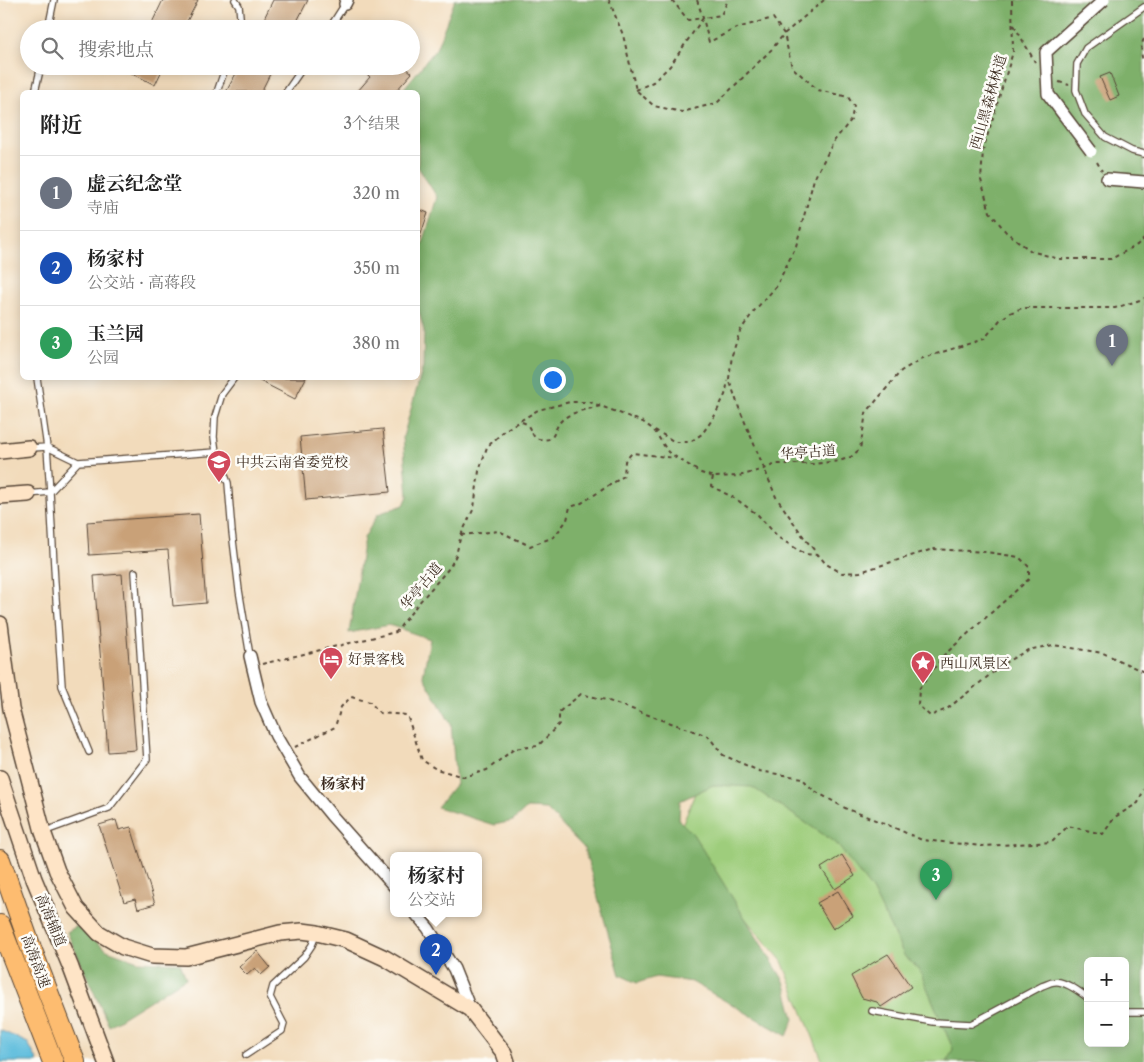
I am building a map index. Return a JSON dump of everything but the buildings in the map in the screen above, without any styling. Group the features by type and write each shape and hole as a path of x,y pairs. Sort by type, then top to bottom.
{"highway":[{"name":"高海高速","path":"0,860 31,948 75,1062"},
{"name":"高海高速","path":"0,925 53,1062"}],"main road":[{"path":"0,450 29,448"},
{"path":"0,496 28,494"},
{"path":"0,624 11,709 43,832 57,871 76,908 99,934 123,947 152,956 186,957 280,933 317,932 346,940 385,958 470,1009 504,1053 507,1062"},
{"name":"高海辅道","path":"0,778 34,879 71,968 106,1062"}],"street":[{"path":"1090,151 1048,94 1046,52 1104,0"},
{"path":"1107,179 1144,182"},
{"path":"251,661 261,702 276,736 300,777 390,881"},
{"path":"419,917 428,928 454,969 470,1009"}],"lane":[{"path":"50,20 54,0"},
{"path":"235,0 239,6 240,20"},
{"path":"335,20 346,2"},
{"path":"1144,7 1086,48 1077,64 1076,90 1085,114 1105,137 1132,151 1144,154"},
{"path":"35,90 39,75"},
{"path":"218,90 223,75"},
{"path":"287,90 298,75"},
{"path":"37,380 47,447 62,686 89,752"},
{"path":"232,380 222,394 215,417 214,437 216,452 228,483 236,570 251,661"},
{"path":"29,448 47,447 78,462 216,452"},
{"path":"28,494 50,492 78,462"},
{"path":"43,832 109,808 147,760 135,572"},
{"path":"246,1055 282,1031 284,1024 270,997 273,986 304,957 312,945 317,932"},
{"path":"872,1012 933,1022 970,1024 1042,986 1054,982 1061,982 1084,995"},
{"path":"1129,1012 1144,1012"}],"path":[{"path":"609,0 623,35 636,90 654,106 682,112 717,103 784,34 824,0"},
{"path":"672,0 688,20 721,15 728,0"},
{"path":"654,430 675,442 690,442 702,434 714,417 725,395 732,354 740,331 754,311 776,287 796,246 814,179 834,141 851,120 854,106 848,96 818,90 792,67 784,34 773,18 737,28 709,42 697,0"},
{"name":"西山黑森林林道","path":"1012,0 1014,52 983,150 981,180 990,212 1006,232 1031,251 1059,259 1111,259 1137,245 1144,239"},
{"path":"636,90 653,82 670,66 703,18"},
{"path":"1144,39 1142,43 1144,64"},
{"path":"1090,151 1107,179"},
{"name":"华亭古道","path":"251,661 396,632 450,567 456,555 461,535 474,508 479,471 487,447 505,430 538,410 570,402 590,402 644,422 654,430 668,452 701,473 713,477 739,476 776,464 813,464 839,461 851,457 860,449 866,413 901,371 923,358 984,339 1000,320 1022,308 1115,308 1144,298"},
{"path":"728,379 776,497 805,539 826,564 842,573 860,572 932,549 986,552 1019,557 1029,567 1029,579 944,655 919,689 918,705 930,716 947,709 1006,662 1028,650 1053,645 1103,653 1144,672"},
{"path":"520,421 527,424 535,438 544,440 552,437 561,421 570,415 602,406"},
{"path":"461,535 499,531 530,546 554,537 567,520 570,507 580,504 624,476 625,461 632,453 676,458"},
{"path":"713,477 711,486 736,499 758,514 779,538 805,554 818,555"},
{"path":"287,754 296,745 335,727 341,707 351,697 370,702 380,713 407,715 422,760 436,769 464,776 487,770 514,749 538,746 559,724 559,712 581,694 606,700 708,736 723,754 759,771 802,778 813,790 845,808 922,840 982,846 1052,842 1068,826 1103,834 1115,817 1138,803 1144,789"}],"green space":[{"path":"455,0 1144,0 1144,1062 947,1062 953,1049 919,969 905,957 872,890 836,843 752,787 713,785 680,801 679,820 693,834 784,981 794,1019 787,1036 692,982 656,977 637,983 620,975 584,848 546,809 527,808 513,821 494,825 437,807 456,784 451,724 423,676 430,639 389,625 349,633 364,538 378,514 404,505 408,496 403,437 423,367 424,331 420,316 420,253 437,197 420,170 420,90 403,90 415,75 420,75 420,69 436,49"},
{"path":"739,688 1113,752 1144,1062 823,1062 782,961 676,839"},
{"path":"77,926 107,950 138,961 180,963 186,978 109,1026 67,932"}],"water":[{"path":"0,1030 28,1043 38,1062 0,1062"}],"place":[{"name":"虚云纪念堂","path":"1112,366"},
{"name":"中共云南省委党校","path":"219,483"},
{"name":"好景客栈","path":"331,680"},
{"name":"西山风景区","path":"923,684"},
{"name":"玉兰园","path":"936,900"},
{"name":"杨家村","path":"436,975"}],"district":[{"name":"杨家村","path":"343,783"}]}
